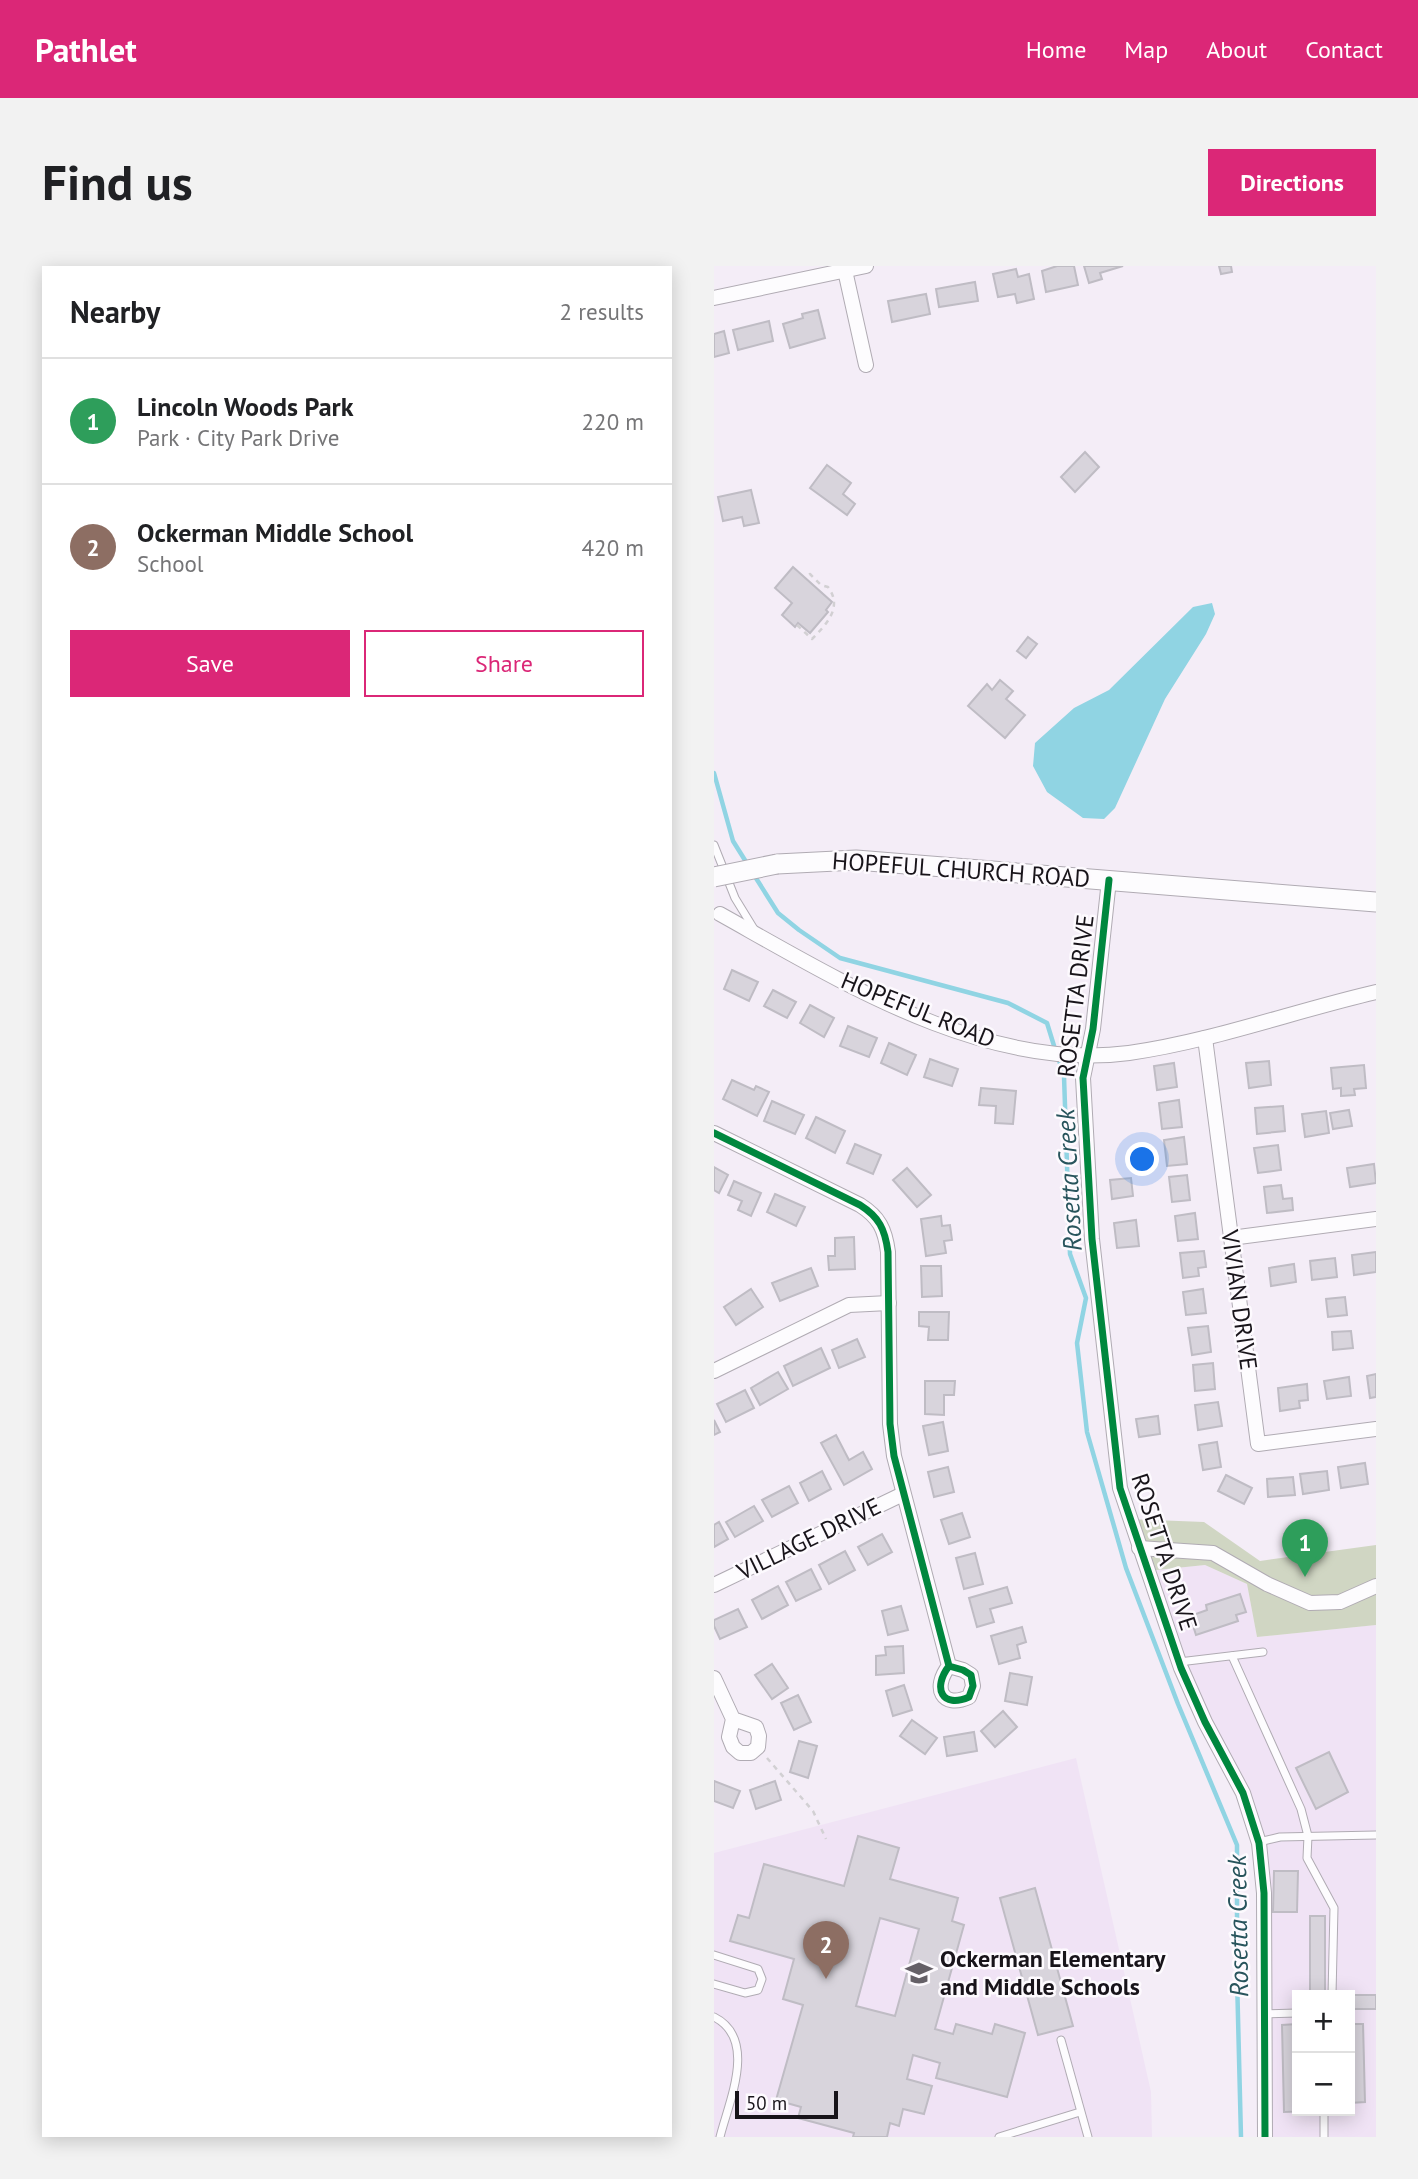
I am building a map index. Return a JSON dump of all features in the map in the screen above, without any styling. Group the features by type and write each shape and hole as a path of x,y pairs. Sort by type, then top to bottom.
{"main road":[{"name":"HOPEFUL CHURCH ROAD","path":"714,877 777,864 856,860 1376,902"}],"street":[{"path":"714,298 845,268 866,266"},
{"path":"845,268 866,365"},
{"name":"ROSETTA DRIVE","path":"1109,880 1093,1029 1083,1078 1094,1253 1119,1488 1179,1662 1205,1722 1243,1793 1258,1843 1264,1893 1265,2137"},
{"name":"HOPEFUL ROAD","path":"720,914 859,990 945,1027 983,1040 1038,1050 1086,1055 1128,1053 1205,1038 1376,992"},
{"name":"VIVIAN DRIVE","path":"1205,1038 1258,1444 1376,1429"},
{"path":"714,1133 872,1213 882,1224 886,1237 890,1424 894,1456 948,1666"},
{"path":"1231,1238 1376,1219"},
{"path":"714,1371 830,1312 849,1305 889,1303"},
{"name":"VILLAGE DRIVE","path":"714,1585 903,1494"},
{"path":"1139,1548 1213,1553 1267,1584 1310,1603 1340,1602 1376,1586"},
{"path":"714,1678 733,1719 729,1737 733,1747 740,1753 751,1753 758,1747 756,1727 733,1719"}],"lane":[{"path":"714,845 736,898 757,935"},
{"path":"1179,1662 1263,1652"},
{"path":"1232,1656 1301,1809 1308,1836 1307,1858 1334,1908 1332,1990"},
{"path":"1258,1843 1280,1837 1376,1836"},
{"path":"714,1955 758,1969 762,1979 758,1990 745,1993 714,1984"},
{"path":"1264,2014 1292,2013"},
{"path":"714,2017 724,2022 737,2041 738,2064 720,2137"},
{"path":"1061,2040 1088,2137"},
{"path":"999,2137 1080,2112"},
{"path":"1324,2116 1324,2137"}],"path":[{"path":"797,625 813,639 834,610 834,599 828,587 821,585 810,574 806,578"},
{"path":"758,1747 813,1811 826,1839"}],"shaded area":[{"path":"1205,1565 1247,1584 1257,1637 1376,1625 1376,2137 1260,2137 1259,1843 1205,1722 1147,1571"},
{"name":"Ockerman Elementary and Middle Schools","path":"1076,1758 1151,2092 1152,2137 714,2137 714,1853"}],"green space":[{"path":"1128,1519 1204,1522 1260,1561 1376,1545 1376,1625 1257,1637 1247,1584 1205,1565 1147,1571"}],"water":[{"path":"1212,603 1215,614 1206,634 1165,699 1115,808 1104,819 1083,818 1047,792 1033,766 1035,743 1074,708 1109,690 1193,607"}],"building":[{"path":"1057,266 1074,266 1078,285 1046,292 1042,271"},
{"path":"1084,266 1123,266 1100,273 1102,279 1089,283"},
{"path":"1219,266 1231,266 1232,272 1221,274"},
{"path":"1016,269 1018,277 1029,274 1034,299 1017,303 1015,294 998,297 993,274"},
{"path":"975,282 978,301 939,307 936,289"},
{"path":"926,294 930,314 892,322 888,301"},
{"path":"818,310 825,338 790,348 783,324 803,318 802,314"},
{"path":"769,321 773,341 738,350 733,330"},
{"path":"724,331 729,353 714,357 714,334"},
{"path":"1085,452 1099,467 1075,492 1061,477"},
{"path":"827,465 851,483 843,494 855,504 847,515 810,488"},
{"path":"751,490 759,523 744,526 742,517 723,521 718,497"},
{"path":"793,567 832,602 826,610 828,612 810,633 798,623 795,627 782,615 792,603 775,588"},
{"path":"1028,637 1037,644 1026,658 1017,651"},
{"path":"1000,680 1013,691 1006,699 1025,715 1005,738 968,706 987,684 992,690"},
{"path":"732,970 758,982 749,1001 724,989"},
{"path":"773,990 796,1002 787,1018 764,1006"},
{"path":"810,1005 834,1018 824,1037 800,1023"},
{"path":"848,1026 877,1038 869,1057 840,1046"},
{"path":"889,1043 916,1055 907,1075 881,1063"},
{"path":"930,1059 958,1069 952,1086 924,1077"},
{"path":"1269,1061 1271,1085 1249,1088 1246,1063"},
{"path":"1174,1063 1177,1087 1157,1090 1154,1066"},
{"path":"1364,1065 1366,1088 1354,1089 1355,1095 1341,1096 1341,1088 1333,1089 1331,1068"},
{"path":"732,1080 754,1090 756,1086 769,1092 757,1116 723,1099"},
{"path":"981,1088 1016,1091 1013,1124 995,1123 996,1106 979,1105"},
{"path":"1179,1100 1182,1127 1162,1129 1159,1103"},
{"path":"772,1101 804,1115 795,1134 764,1121"},
{"path":"1283,1106 1285,1131 1257,1134 1255,1108"},
{"path":"1349,1110 1352,1126 1333,1129 1330,1113"},
{"path":"1326,1111 1329,1133 1305,1137 1302,1114"},
{"path":"816,1117 845,1131 835,1153 806,1138"},
{"path":"1184,1137 1187,1164 1167,1166 1164,1140"},
{"path":"855,1144 881,1155 873,1174 847,1163"},
{"path":"1278,1145 1281,1170 1258,1173 1254,1148"},
{"path":"1374,1164 1376,1183 1350,1187 1347,1168"},
{"path":"714,1167 728,1175 719,1193 714,1190"},
{"path":"907,1168 931,1195 917,1207 893,1180"},
{"path":"1187,1175 1190,1200 1172,1202 1169,1177"},
{"path":"1131,1178 1133,1196 1112,1199 1110,1180"},
{"path":"734,1181 761,1193 751,1216 738,1210 742,1201 728,1195"},
{"path":"1281,1185 1283,1199 1292,1198 1293,1210 1267,1213 1264,1187"},
{"path":"775,1194 805,1207 796,1226 767,1212"},
{"path":"1195,1213 1198,1239 1178,1241 1175,1216"},
{"path":"941,1216 942,1226 950,1225 952,1240 944,1241 946,1253 926,1256 921,1219"},
{"path":"1136,1220 1139,1246 1117,1248 1114,1223"},
{"path":"854,1237 855,1269 829,1270 828,1256 835,1256 835,1238"},
{"path":"1204,1251 1206,1267 1198,1268 1199,1276 1183,1278 1180,1253"},
{"path":"1376,1252 1376,1272 1354,1275 1352,1255"},
{"path":"1335,1258 1337,1277 1312,1280 1310,1261"},
{"path":"1294,1264 1296,1282 1271,1286 1269,1268"},
{"path":"921,1266 941,1266 942,1296 922,1297"},
{"path":"811,1268 818,1286 780,1301 772,1283"},
{"path":"751,1289 763,1307 736,1325 724,1307"},
{"path":"1203,1289 1206,1313 1186,1315 1183,1292"},
{"path":"1345,1297 1347,1315 1328,1317 1326,1299"},
{"path":"919,1312 949,1312 948,1340 928,1340 929,1327 919,1326"},
{"path":"1208,1326 1211,1352 1192,1355 1188,1328"},
{"path":"1351,1331 1353,1348 1333,1350 1332,1332"},
{"path":"857,1339 865,1357 839,1368 832,1350"},
{"path":"821,1348 830,1368 793,1386 784,1366"},
{"path":"1213,1363 1215,1389 1195,1391 1193,1365"},
{"path":"778,1372 788,1389 760,1405 751,1388"},
{"path":"1376,1374 1376,1397 1370,1398 1367,1376"},
{"path":"1349,1377 1351,1396 1327,1399 1324,1381"},
{"path":"925,1381 955,1381 954,1395 944,1395 944,1415 925,1414"},
{"path":"1307,1384 1308,1400 1299,1401 1300,1408 1280,1411 1278,1388"},
{"path":"745,1390 754,1408 726,1422 717,1404"},
{"path":"1218,1402 1222,1426 1198,1430 1195,1405"},
{"path":"1158,1416 1160,1434 1139,1437 1136,1419"},
{"path":"714,1420 720,1432 714,1435"},
{"path":"943,1422 948,1451 929,1455 923,1426"},
{"path":"836,1435 849,1460 863,1452 872,1469 844,1485 821,1443"},
{"path":"1217,1442 1221,1467 1203,1470 1199,1445"},
{"path":"1365,1463 1368,1484 1341,1488 1338,1467"},
{"path":"948,1467 954,1492 934,1497 928,1472"},
{"path":"822,1471 831,1489 809,1501 800,1483"},
{"path":"1327,1471 1329,1490 1303,1494 1300,1474"},
{"path":"1226,1475 1252,1488 1244,1504 1218,1491"},
{"path":"1293,1477 1295,1495 1268,1497 1267,1479"},
{"path":"789,1486 798,1503 772,1517 762,1500"},
{"path":"754,1506 763,1521 735,1537 726,1522"},
{"path":"962,1513 970,1537 949,1544 941,1520"},
{"path":"719,1522 728,1539 714,1547 714,1525"},
{"path":"882,1534 892,1552 868,1565 858,1547"},
{"path":"845,1551 855,1570 829,1584 819,1565"},
{"path":"975,1553 983,1584 964,1589 956,1558"},
{"path":"811,1569 821,1589 796,1601 786,1582"},
{"path":"778,1586 788,1605 762,1619 752,1600"},
{"path":"1007,1587 1012,1603 990,1609 994,1622 977,1627 969,1598"},
{"path":"1240,1594 1246,1612 1236,1615 1238,1621 1196,1635 1190,1616 1207,1610 1206,1605"},
{"path":"901,1606 908,1630 888,1635 882,1611"},
{"path":"738,1609 747,1627 720,1639 714,1620"},
{"path":"1022,1627 1026,1642 1017,1645 1020,1658 999,1664 991,1636"},
{"path":"903,1646 904,1673 876,1675 876,1656 886,1655 885,1647"},
{"path":"772,1664 788,1688 772,1699 755,1675"},
{"path":"1010,1673 1032,1677 1027,1705 1005,1701"},
{"path":"904,1685 912,1710 893,1716 886,1691"},
{"path":"798,1695 811,1722 794,1730 781,1703"},
{"path":"1003,1711 1017,1727 995,1747 981,1731"},
{"path":"912,1720 937,1738 925,1754 900,1736"},
{"path":"974,1732 977,1751 947,1756 944,1737"},
{"path":"799,1741 817,1746 808,1778 790,1772"},
{"path":"1329,1752 1348,1792 1316,1809 1296,1768"},
{"path":"714,1781 740,1791 733,1808 714,1801"},
{"path":"775,1781 781,1800 756,1809 750,1790"},
{"path":"858,1836 899,1848 890,1879 958,1898 952,1921 964,1925 935,2029 953,2034 956,2024 992,2034 995,2024 1025,2033 1007,2097 936,2078 940,2063 913,2055 907,2079 932,2086 924,2114 903,2109 899,2126 890,2123 887,2137 853,2137 854,2133 798,2118 801,2107 776,2100 803,2005 783,1999 794,1959 730,1941 738,1915 749,1918 764,1864 844,1886","holes":["880,1918 919,1929 895,2016 856,2006"]},
{"path":"1274,1871 1298,1871 1297,1912 1273,1912"},
{"path":"1035,1888 1073,2026 1038,2035 1000,1898"},
{"path":"1310,1916 1325,1916 1325,1990 1310,1990"},
{"path":"1355,1995 1376,1995 1376,2009 1355,2009"},
{"path":"1292,2024 1292,2112 1284,2112 1282,2025"},
{"path":"1355,2024 1363,2024 1365,2102 1355,2103"}],"waterway":[{"name":"Rosetta Creek","path":"714,773 733,841 748,865"},
{"name":"Rosetta Creek","path":"754,875 778,913 840,958 1008,1003 1047,1023 1055,1049"},
{"name":"Rosetta Creek","path":"1058,1057 1064,1076 1070,1254 1086,1298 1077,1343 1087,1432 1126,1568 1178,1704 1237,1845 1241,2137"}],"cycle path":[{"path":"1109,880 1093,1029 1083,1078 1092,1239 1120,1488 1181,1668 1205,1722 1243,1793 1259,1843 1264,1893 1265,2137"},
{"path":"714,1133 860,1205 872,1214 883,1230 888,1252 890,1424 894,1456 949,1666 941,1682 941,1689 946,1698 952,1700 969,1697 973,1686 971,1675 949,1666"}],"place":[{"name":"Lincoln Woods Park","path":"1305,1577"},
{"name":"Ockerman Elementary and Middle Schools","path":"919,1973"},
{"name":"Ockerman Middle School","path":"826,1979"}]}
